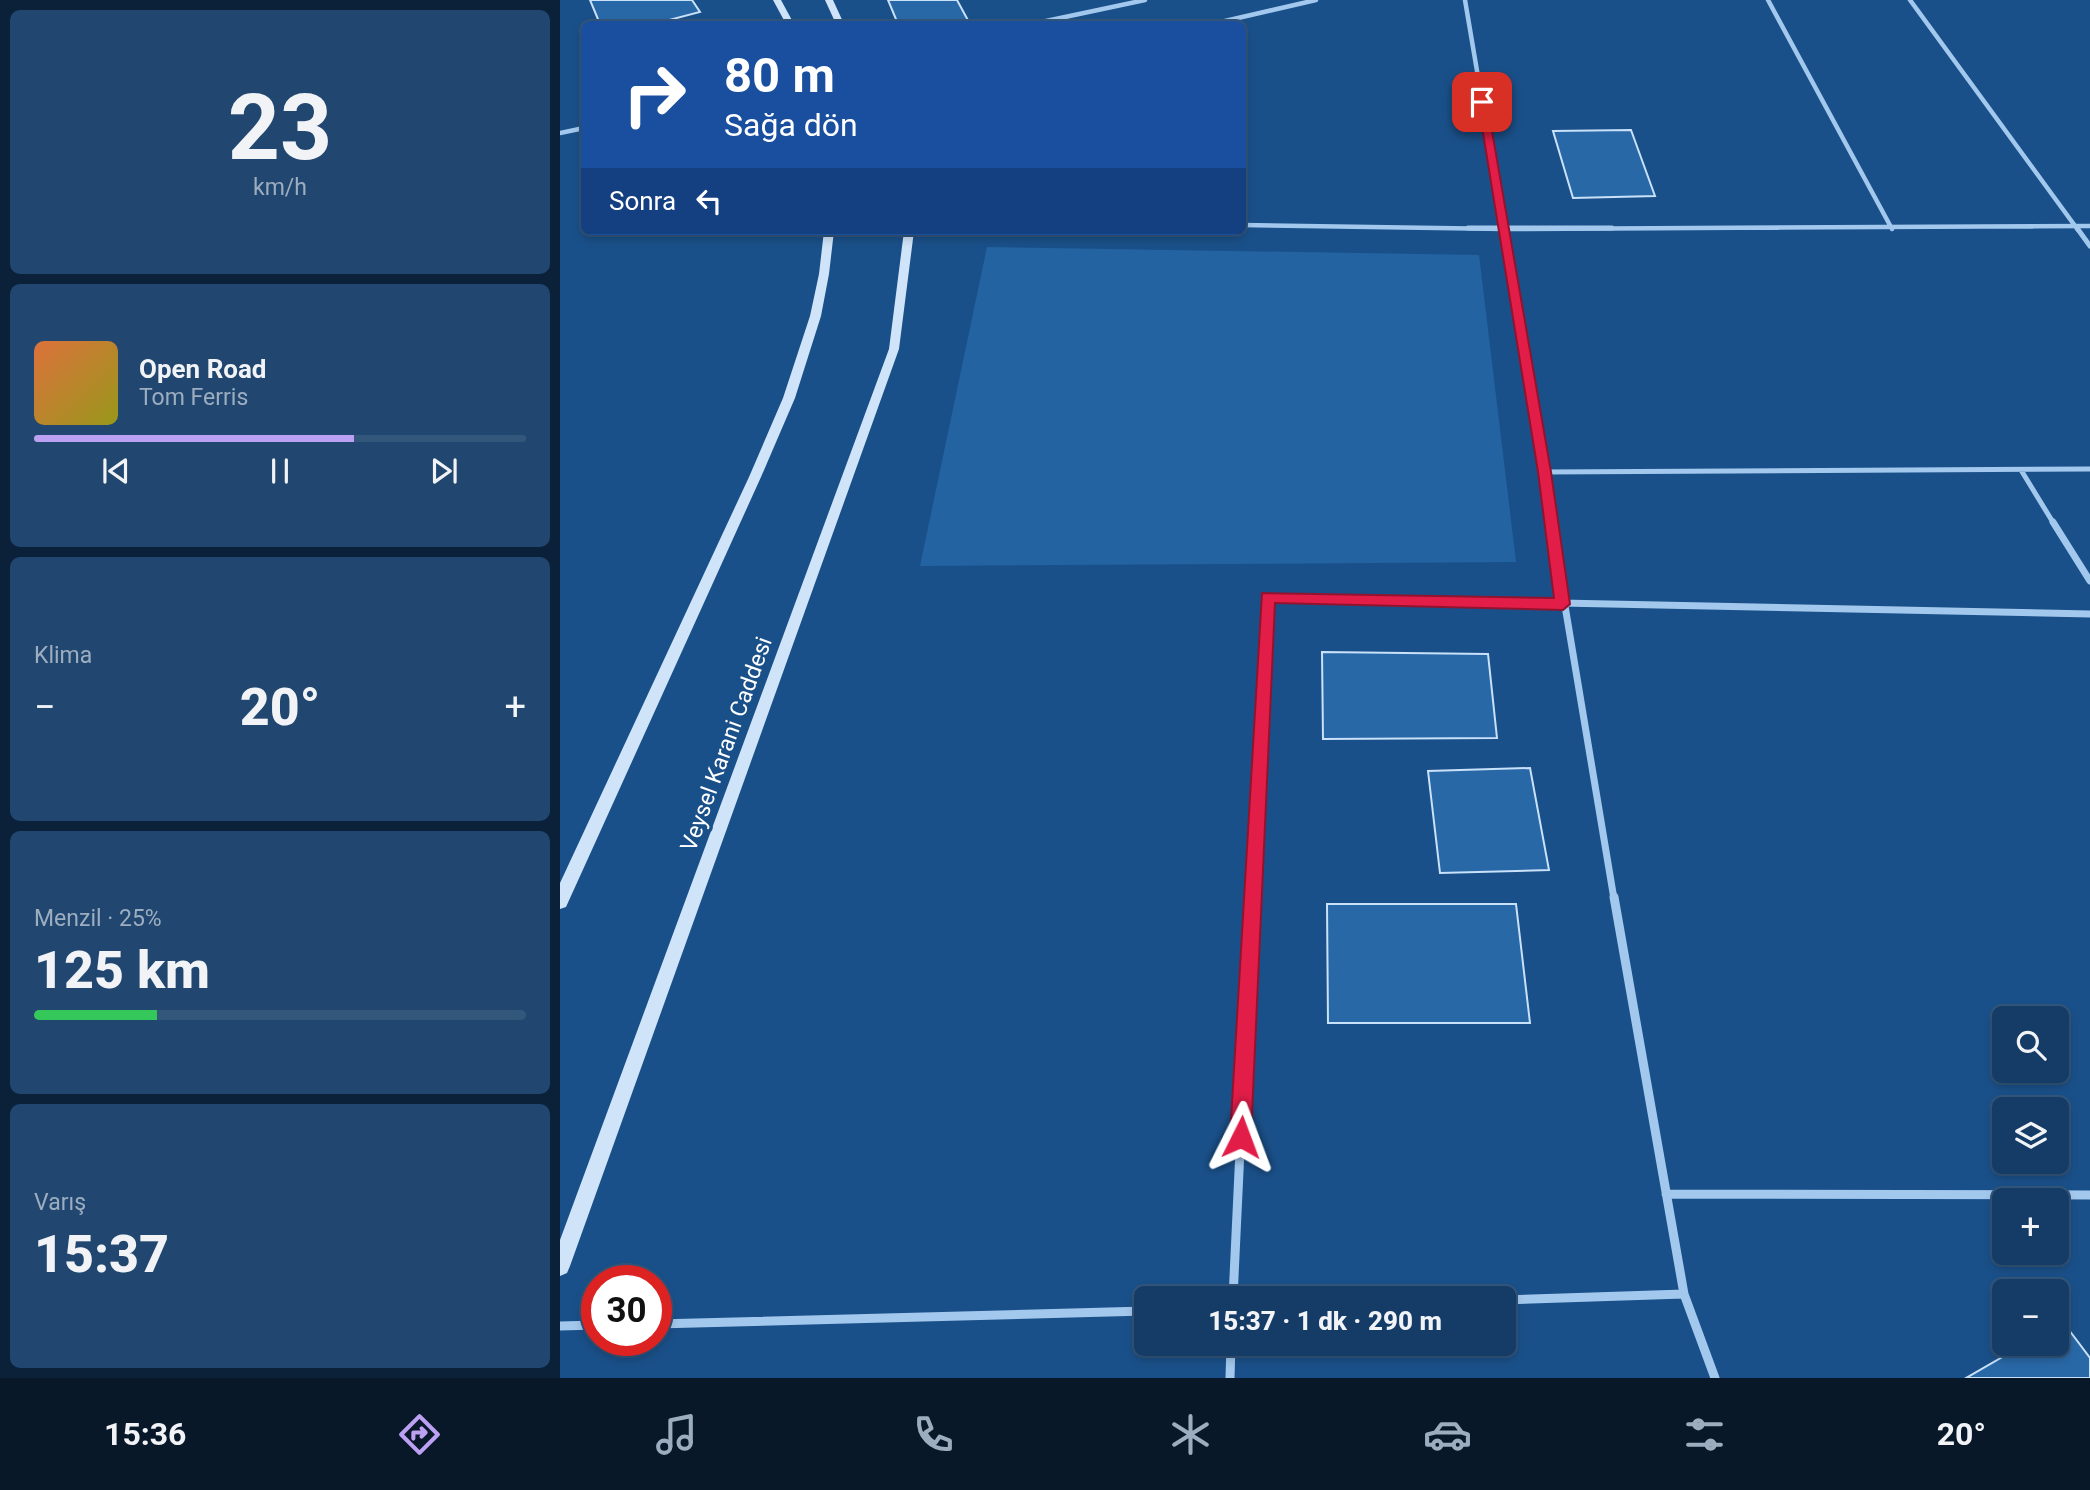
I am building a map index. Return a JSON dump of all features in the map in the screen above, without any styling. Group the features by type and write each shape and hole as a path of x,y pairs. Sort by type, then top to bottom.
{"main road":[{"path":"777,0 788,21"},
{"path":"829,0 839,21"},
{"path":"560,901 785,411 812,324 829,235"},
{"name":"Veysel Karani Caddesi","path":"560,1266 894,349 908,235"}],"street":[{"path":"1046,21 1145,0"},
{"path":"1225,21 1316,0"},
{"path":"1465,0 1545,472 1563,604 1684,1294 1715,1378"},
{"path":"1768,0 1892,229"},
{"path":"1910,0 2090,246"},
{"path":"560,133 581,129"},
{"path":"1246,225 1504,229 2090,226"},
{"path":"1545,472 2090,469"},
{"path":"2021,470 2090,581"},
{"path":"1234,1286 1267,597 2090,614"},
{"path":"1666,1194 2090,1195"},
{"path":"1516,1300 1684,1294"},
{"path":"672,1324 1134,1311"},
{"path":"560,1326 581,1325"},
{"path":"1230,1378 1231,1356"}],"shaded area":[{"path":"987,247 1479,255 1516,562 920,566"}],"building":[{"path":"590,0 692,0 700,12 666,21 599,21"},
{"path":"888,0 957,0 968,21 897,21"},
{"path":"1631,130 1655,196 1573,198 1553,131"},
{"path":"1322,652 1488,654 1497,738 1323,739"},
{"path":"1530,768 1549,870 1440,873 1428,771"},
{"path":"1327,904 1516,904 1530,1023 1328,1023"},
{"path":"2069,1330 2090,1358 2090,1378 1966,1378 2004,1356 2069,1356"}],"route":[{"path":"1241,1137 1267,597 1563,604 1545,472 1482,102"}]}
